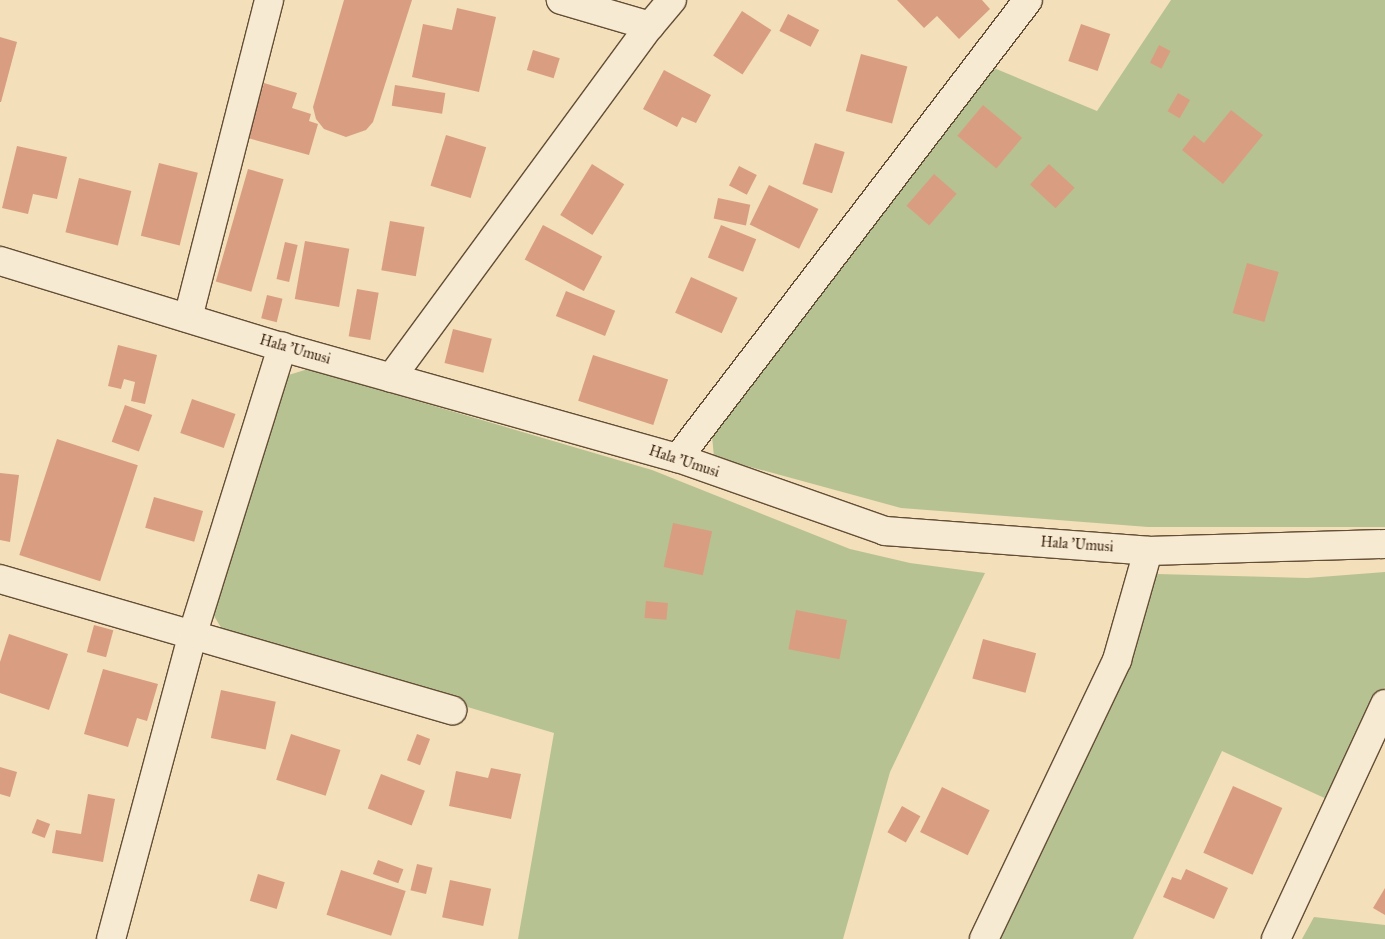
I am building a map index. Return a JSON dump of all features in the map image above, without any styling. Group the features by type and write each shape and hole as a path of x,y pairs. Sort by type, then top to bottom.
{"street":[{"path":"188,318 269,0"},
{"path":"561,0 650,26"},
{"path":"391,378 650,26 672,0"},
{"path":"678,458 1028,0"},
{"name":"Hala 'Umusi","path":"0,261 282,347 678,458 885,531 1148,551 1385,544"},
{"path":"111,939 193,634 282,347"},
{"path":"984,939 1117,660 1148,551"},
{"path":"0,579 452,710"},
{"path":"1276,939 1385,704"}],"green space":[{"path":"1171,0 1385,0 1385,527 1148,527 901,508 714,457 712,436 801,315 994,68 1097,111"},
{"path":"308,369 652,470 850,549 910,563 985,573 890,772 843,939 518,939 554,733 225,634 211,611 282,377"},
{"path":"1385,572 1385,687 1331,801 1222,751 1133,939 997,939 1133,659 1157,574 1307,578"},
{"path":"1314,917 1385,925 1385,939 1302,939"}],"building":[{"path":"344,0 412,0 373,122 366,130 346,137 324,129 316,119 313,107"},
{"path":"897,0 982,0 990,9 959,39 937,16 924,28"},
{"path":"457,8 496,17 479,92 412,77 423,24 452,30"},
{"path":"742,11 771,30 742,75 713,55"},
{"path":"788,14 819,30 811,47 779,31"},
{"path":"1081,24 1110,34 1098,71 1068,61"},
{"path":"0,37 17,42 1,102 0,102"},
{"path":"1159,45 1171,51 1162,69 1150,63"},
{"path":"533,50 560,58 554,78 527,70"},
{"path":"861,54 907,66 892,123 846,111"},
{"path":"664,70 711,95 696,123 682,117 677,127 643,109"},
{"path":"264,83 297,93 292,108 311,114 309,121 318,124 309,155 248,138"},
{"path":"395,85 445,93 442,114 392,106"},
{"path":"1178,93 1190,100 1180,118 1168,111"},
{"path":"983,105 1022,138 996,168 957,136"},
{"path":"1231,110 1263,135 1223,184 1182,150 1194,135 1204,143"},
{"path":"446,135 486,147 471,198 431,186"},
{"path":"815,143 845,152 832,193 802,184"},
{"path":"17,146 67,157 57,199 33,194 28,214 2,208"},
{"path":"159,163 198,173 180,245 141,236"},
{"path":"592,164 624,184 592,235 560,215"},
{"path":"1049,164 1075,188 1056,208 1030,184"},
{"path":"739,166 757,175 747,195 729,186"},
{"path":"248,169 284,179 251,292 216,281"},
{"path":"934,174 957,194 929,225 906,206"},
{"path":"79,178 131,191 118,245 65,232"},
{"path":"769,185 818,209 799,249 750,225"},
{"path":"718,198 750,205 746,225 714,219"},
{"path":"390,221 424,227 416,276 381,270"},
{"path":"543,225 602,256 584,291 525,259"},
{"path":"721,225 756,239 743,272 708,257"},
{"path":"305,241 349,249 339,307 295,299"},
{"path":"285,242 298,245 289,282 276,279"},
{"path":"1247,263 1279,272 1264,322 1233,313"},
{"path":"691,277 738,298 722,333 675,313"},
{"path":"357,289 379,293 370,340 349,336"},
{"path":"566,291 615,311 605,336 556,316"},
{"path":"267,295 283,299 277,322 261,318"},
{"path":"453,329 492,339 483,373 445,363"},
{"path":"118,345 157,355 145,404 131,401 135,382 124,379 121,389 108,386"},
{"path":"593,355 668,379 653,425 578,401"},
{"path":"192,399 235,414 224,448 180,433"},
{"path":"125,405 152,415 139,452 112,442"},
{"path":"57,439 138,465 100,581 19,555"},
{"path":"0,473 19,475 10,542 0,540"},
{"path":"154,497 203,511 194,542 145,528"},
{"path":"673,523 712,531 703,575 664,567"},
{"path":"646,601 668,603 666,620 645,618"},
{"path":"796,610 847,620 839,659 788,649"},
{"path":"94,625 113,630 106,657 87,652"},
{"path":"9,634 68,654 49,710 0,693 0,662"},
{"path":"983,639 1036,653 1026,693 972,679"},
{"path":"103,669 158,684 147,721 137,718 128,747 84,734"},
{"path":"221,690 276,702 266,750 211,738"},
{"path":"291,734 340,750 326,796 276,780"},
{"path":"417,734 430,739 420,765 407,760"},
{"path":"0,767 17,772 10,797 0,794"},
{"path":"491,768 521,774 511,819 449,806 456,771 488,778"},
{"path":"381,774 425,791 412,825 368,809"},
{"path":"1233,786 1282,808 1253,875 1203,853"},
{"path":"942,787 990,810 968,855 920,832"},
{"path":"88,794 115,799 103,862 52,853 56,830 81,834"},
{"path":"902,806 920,816 906,842 887,832"},
{"path":"37,819 50,824 45,838 32,833"},
{"path":"378,860 403,869 398,883 373,874"},
{"path":"417,864 433,868 426,894 410,890"},
{"path":"1186,869 1228,888 1214,919 1163,897 1172,877 1181,880"},
{"path":"341,870 406,891 391,936 326,915"},
{"path":"258,874 285,882 277,909 250,901"},
{"path":"450,880 491,889 483,926 442,917"},
{"path":"1385,888 1385,915 1373,908"}]}
